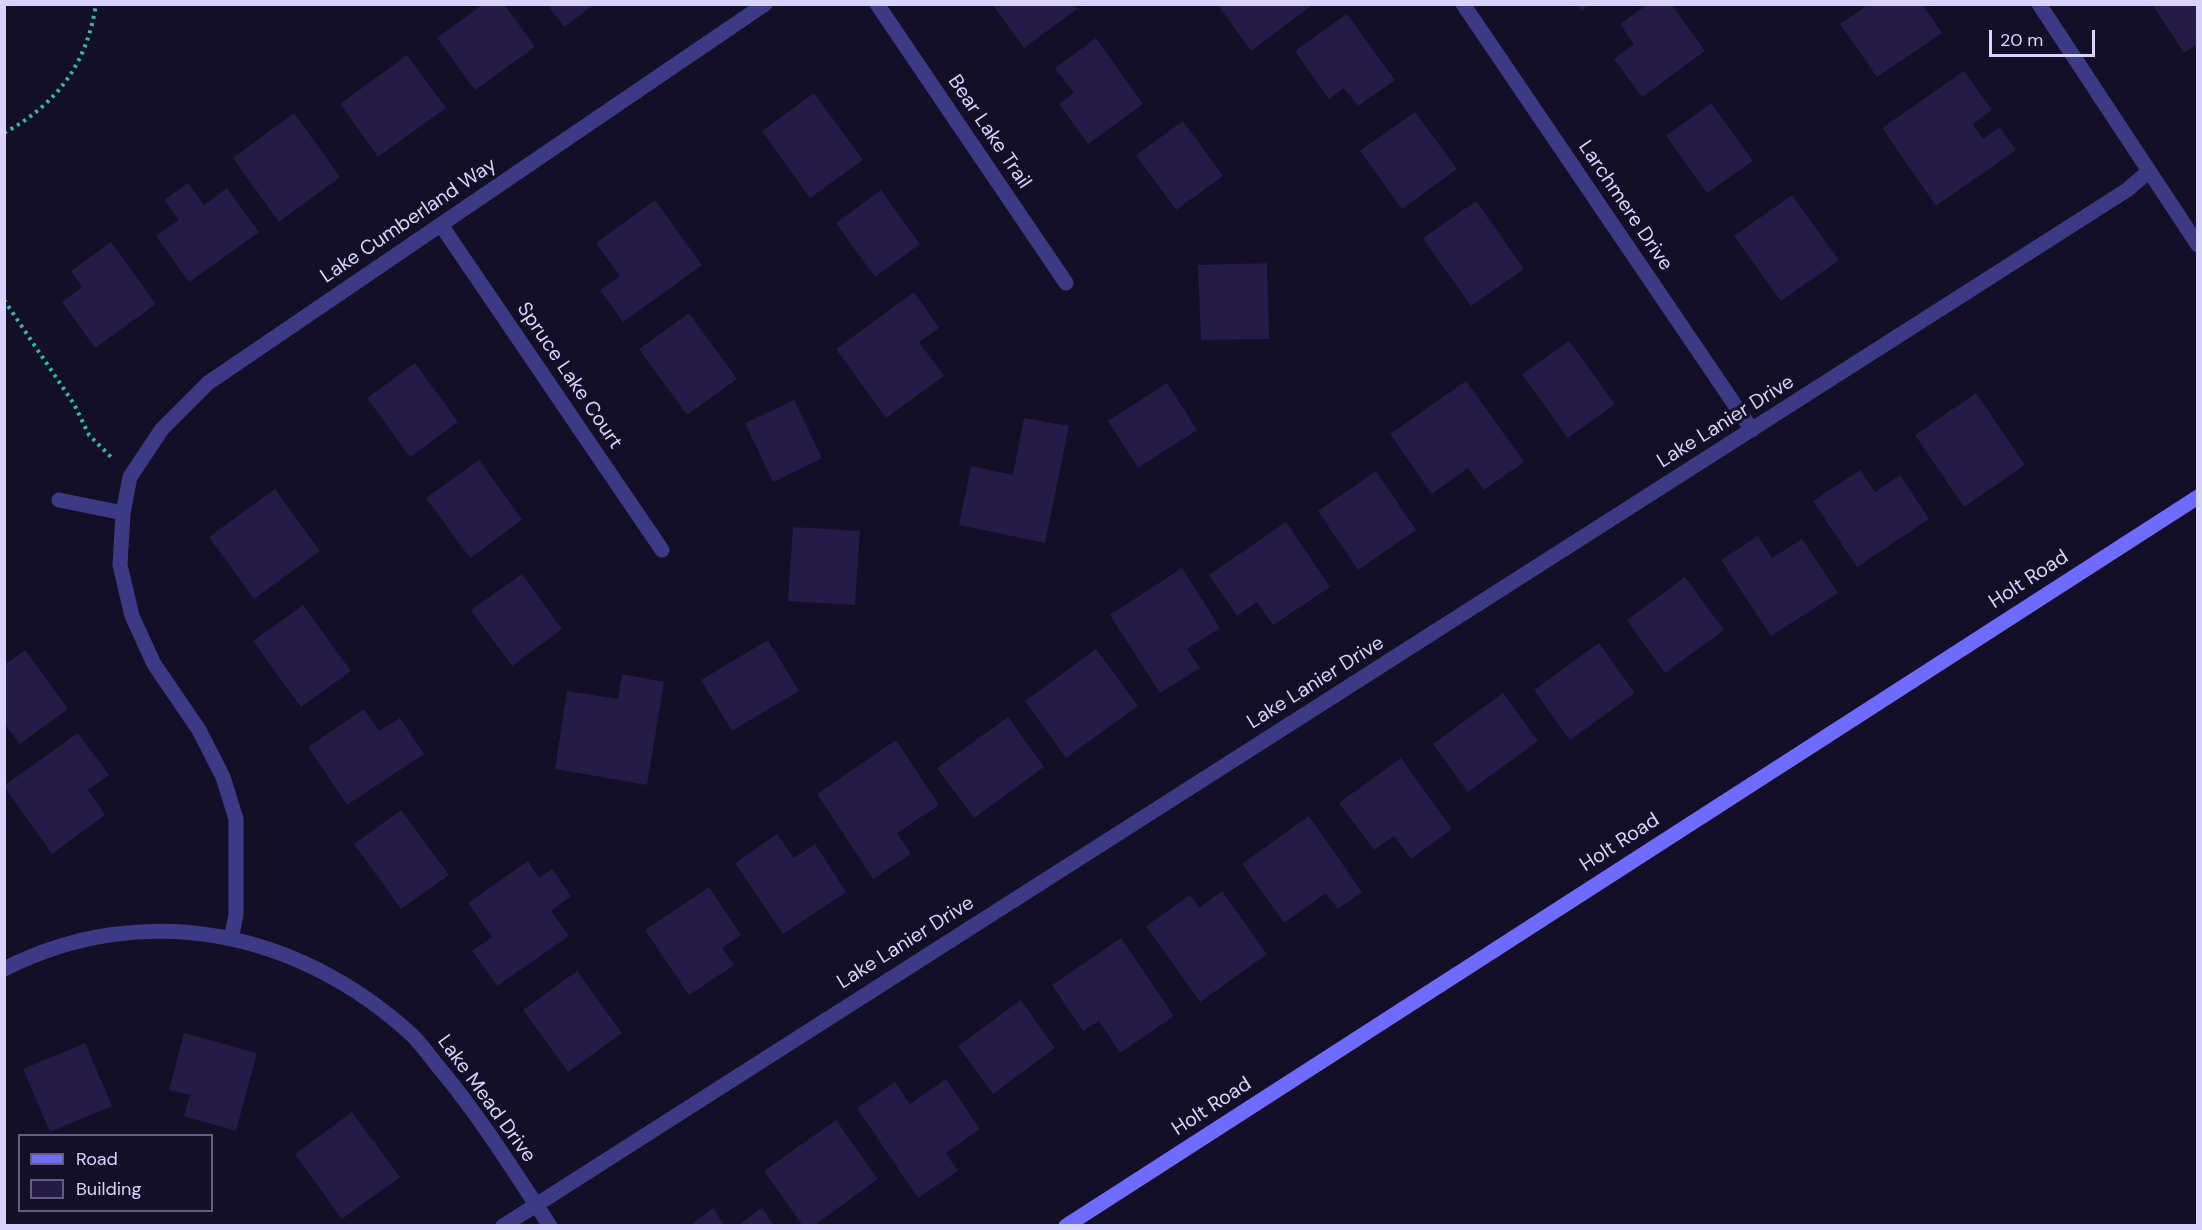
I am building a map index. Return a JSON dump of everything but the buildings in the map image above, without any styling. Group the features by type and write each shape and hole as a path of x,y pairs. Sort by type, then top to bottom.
{"main road":[{"name":"Holt Road","path":"1066,1226 2198,497"}],"street":[{"name":"Lake Cumberland Way","path":"231,939 236,915 236,819 223,777 204,739 154,664 132,616 120,565 123,513 130,477 162,429 208,383 765,4"},
{"name":"Bear Lake Trail","path":"877,4 1066,283"},
{"name":"Larchmere Drive","path":"1463,4 1752,430"},
{"path":"2039,4 2198,245"},
{"name":"Lake Lanier Drive","path":"504,1226 2127,190 2148,172"},
{"name":"Spruce Lake Court","path":"441,225 662,550"},
{"path":"59,500 123,513"},
{"name":"Lake Mead Drive","path":"4,969 22,960 84,938 138,932 187,932 231,939 279,951 359,992 413,1036 458,1091 550,1226"}],"path":[{"path":"4,133 20,124 54,97 77,64 93,22 96,4"},
{"path":"4,300 74,404 89,435 130,477"}]}
